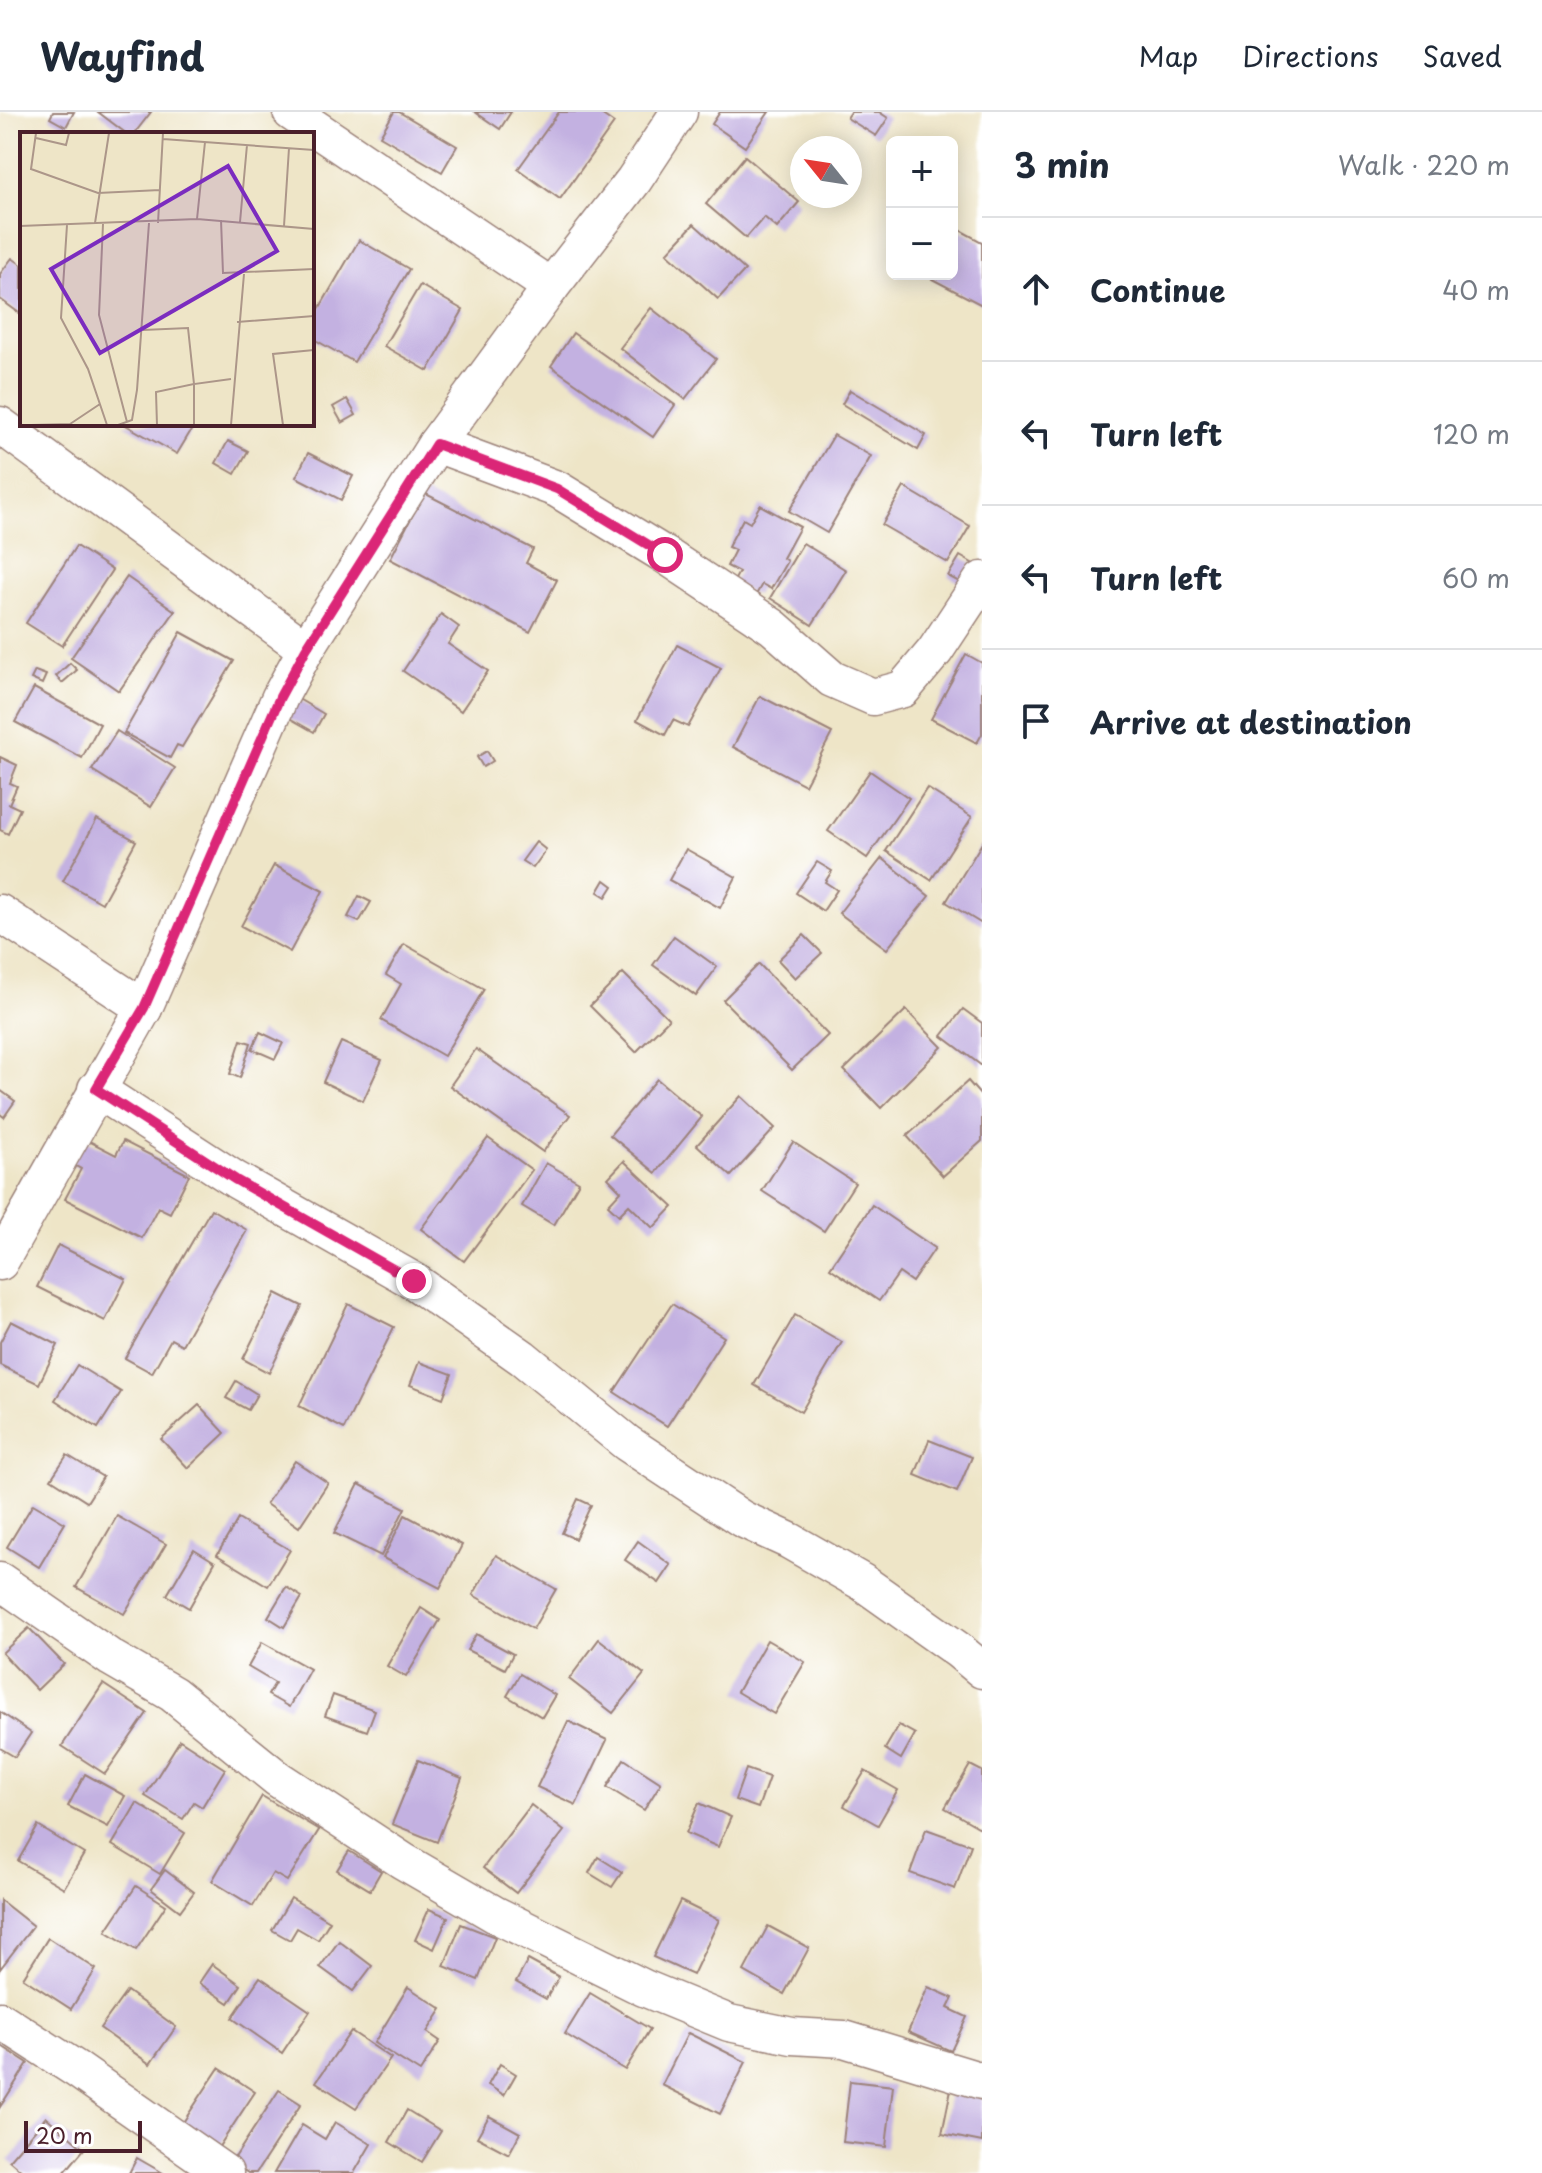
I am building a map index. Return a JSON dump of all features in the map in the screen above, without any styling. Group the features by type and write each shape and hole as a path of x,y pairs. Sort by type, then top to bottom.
{"street":[{"path":"291,112 551,287"},
{"path":"0,1262 144,1008 280,697 306,649 436,444 634,180 679,112"},
{"path":"0,425 306,649"},
{"path":"436,444 557,489 665,555 773,627 832,679 873,697 903,689 935,651 982,580"},
{"path":"0,913 144,1008"},
{"path":"96,1089 236,1180 414,1281 523,1358 627,1443 742,1519 790,1541 862,1582 982,1670"},
{"path":"0,1581 111,1658 173,1694 278,1779 403,1861 496,1915 644,1988 729,2023 792,2036 844,2039 982,2081"},
{"path":"0,2020 225,2173"}],"building":[{"path":"53,112 74,112 66,127 50,118"},
{"path":"98,112 151,112 136,132 124,132"},
{"path":"394,112 457,146 442,172 380,136"},
{"path":"475,112 511,112 500,129"},
{"path":"559,112 598,112 614,123 560,199 518,169"},
{"path":"720,112 769,112 745,147 712,124"},
{"path":"851,112 879,112 888,118 876,136 847,118"},
{"path":"745,156 790,194 790,208 794,208 777,228 764,217 746,238 706,204"},
{"path":"694,224 745,270 718,299 667,253"},
{"path":"958,229 982,242 982,305 934,280 958,280"},
{"path":"359,240 409,269 354,362 314,339 314,318"},
{"path":"12,258 20,264 20,314 0,299 0,274"},
{"path":"420,285 463,310 428,371 384,346"},
{"path":"651,308 716,359 685,399 620,348"},
{"path":"573,333 675,405 653,437 551,366"},
{"path":"850,390 926,435 918,450 842,404"},
{"path":"347,399 356,415 342,423 333,407"},
{"path":"128,426 194,426 177,454"},
{"path":"834,435 871,456 827,533 789,511"},
{"path":"228,441 248,451 235,474 216,463"},
{"path":"308,453 353,476 341,500 296,477"},
{"path":"904,487 970,526 948,563 882,525"},
{"path":"424,493 533,549 526,563 557,580 530,632 390,559"},
{"path":"760,505 800,527 783,558 787,561 771,589 762,584 756,595 733,583 739,572 727,566 735,550 728,547 743,519 750,523"},
{"path":"803,543 846,570 812,625 770,598"},
{"path":"76,546 112,570 62,646 26,623"},
{"path":"960,556 972,563 961,583 948,576"},
{"path":"127,577 175,611 119,691 71,658"},
{"path":"441,614 459,627 448,644 488,671 461,711 403,671"},
{"path":"181,632 234,661 182,747 177,745 170,758 124,733"},
{"path":"677,645 721,668 688,727 673,720 665,735 637,720"},
{"path":"966,654 982,663 982,734 977,743 931,719"},
{"path":"70,663 77,670 62,683 56,676"},
{"path":"35,671 46,675 42,684 31,679"},
{"path":"34,688 100,724 82,758 15,722"},
{"path":"760,696 832,733 805,785 733,747"},
{"path":"295,697 324,714 314,732 284,715"},
{"path":"117,731 175,768 151,807 92,770"},
{"path":"487,751 493,761 483,767 477,757"},
{"path":"0,757 17,765 10,783 17,786 9,804 20,809 8,834 0,830"},
{"path":"870,771 909,798 867,858 828,831"},
{"path":"927,788 972,817 931,880 886,851"},
{"path":"97,819 136,841 102,903 63,881"},
{"path":"536,842 546,850 533,868 522,861"},
{"path":"982,843 982,924 946,902"},
{"path":"686,849 736,877 720,908 669,880"},
{"path":"882,858 929,896 887,949 839,913"},
{"path":"817,862 832,871 825,882 837,890 823,911 796,893"},
{"path":"274,865 323,891 290,952 241,926"},
{"path":"605,880 613,886 606,897 598,892"},
{"path":"359,896 371,902 359,922 348,917"},
{"path":"804,935 822,953 795,978 778,960"},
{"path":"674,936 717,967 696,996 653,965"},
{"path":"404,944 484,989 444,1056 381,1020 401,984 386,975"},
{"path":"759,964 828,1035 792,1070 723,1000"},
{"path":"623,973 669,1019 636,1052 590,1006"},
{"path":"963,1009 982,1023 982,1066 942,1036"},
{"path":"906,1010 942,1047 881,1108 844,1070"},
{"path":"260,1032 283,1043 275,1059 252,1049"},
{"path":"241,1040 251,1043 240,1078 230,1074"},
{"path":"341,1042 382,1060 363,1101 323,1082"},
{"path":"476,1049 570,1115 543,1152 450,1086"},
{"path":"657,1079 702,1117 656,1173 610,1135"},
{"path":"968,1081 982,1097 982,1141 943,1176 907,1136"},
{"path":"0,1090 15,1101 4,1117 0,1114"},
{"path":"741,1096 775,1128 731,1176 697,1145"},
{"path":"488,1138 532,1170 464,1261 421,1229"},
{"path":"85,1139 116,1155 123,1141 189,1175 170,1213 158,1207 142,1238 65,1199 81,1169 72,1164"},
{"path":"793,1142 855,1183 824,1231 762,1191"},
{"path":"624,1161 673,1207 653,1228 629,1205 619,1215 608,1205 621,1191 608,1178"},
{"path":"546,1163 579,1182 554,1225 522,1206"},
{"path":"872,1205 935,1248 912,1282 899,1273 879,1301 830,1268"},
{"path":"211,1209 247,1230 182,1345 171,1339 152,1373 125,1358"},
{"path":"58,1245 126,1279 105,1321 37,1287"},
{"path":"276,1293 302,1306 269,1373 243,1359"},
{"path":"348,1304 394,1327 344,1429 299,1406"},
{"path":"672,1304 724,1337 667,1426 614,1392"},
{"path":"795,1315 842,1342 801,1412 754,1385"},
{"path":"11,1321 58,1345 39,1384 0,1365 0,1342"},
{"path":"419,1362 452,1374 443,1398 410,1385"},
{"path":"77,1365 121,1392 98,1428 55,1400"},
{"path":"236,1381 257,1394 248,1410 226,1398"},
{"path":"199,1405 225,1433 188,1468 161,1439"},
{"path":"929,1440 972,1457 957,1492 915,1475"},
{"path":"67,1455 103,1477 87,1502 51,1479"},
{"path":"295,1461 328,1483 299,1527 266,1504"},
{"path":"359,1484 405,1508 381,1556 334,1533"},
{"path":"578,1499 591,1505 575,1539 562,1533"},
{"path":"33,1504 65,1523 39,1567 7,1547"},
{"path":"405,1515 462,1545 440,1588 383,1558"},
{"path":"117,1516 166,1544 124,1614 76,1587"},
{"path":"238,1519 290,1550 268,1586 217,1555"},
{"path":"638,1541 671,1565 659,1583 625,1560"},
{"path":"194,1549 215,1562 189,1608 167,1595"},
{"path":"496,1555 556,1589 533,1629 473,1595"},
{"path":"286,1587 302,1597 284,1627 268,1617"},
{"path":"421,1608 440,1620 406,1677 387,1666"},
{"path":"29,1628 64,1664 37,1690 2,1653"},
{"path":"476,1634 513,1654 505,1669 467,1650"},
{"path":"599,1639 644,1674 613,1713 569,1679"},
{"path":"767,1640 805,1662 774,1714 737,1692"},
{"path":"262,1642 310,1669 289,1707 268,1695 275,1683 248,1667"},
{"path":"520,1674 555,1695 542,1717 507,1696"},
{"path":"103,1684 147,1713 105,1774 62,1746"},
{"path":"333,1695 375,1710 367,1731 325,1716"},
{"path":"0,1712 31,1733 15,1757 0,1748"},
{"path":"568,1721 607,1740 576,1805 537,1787"},
{"path":"899,1725 915,1734 901,1759 885,1749"},
{"path":"180,1740 225,1769 202,1807 194,1802 183,1819 145,1796"},
{"path":"624,1759 661,1783 644,1810 607,1787"},
{"path":"418,1760 462,1778 437,1842 392,1824"},
{"path":"970,1765 982,1771 982,1829 945,1808"},
{"path":"746,1769 769,1777 758,1808 735,1800"},
{"path":"865,1771 898,1790 878,1825 844,1806"},
{"path":"85,1774 125,1796 108,1827 68,1806"},
{"path":"262,1796 319,1830 287,1881 273,1873 253,1906 212,1881"},
{"path":"137,1803 185,1833 160,1874 112,1845"},
{"path":"699,1803 731,1817 718,1847 686,1833"},
{"path":"531,1805 564,1831 516,1893 483,1868"},
{"path":"38,1826 84,1854 64,1888 18,1861"},
{"path":"926,1829 971,1845 955,1889 910,1873"},
{"path":"349,1851 381,1871 370,1890 337,1870"},
{"path":"598,1857 622,1872 612,1887 589,1873"},
{"path":"165,1870 194,1892 180,1911 151,1889"},
{"path":"136,1886 166,1905 136,1950 106,1931"},
{"path":"291,1898 330,1921 318,1940 297,1928 290,1940 272,1930"},
{"path":"0,1900 33,1926 0,1969"},
{"path":"680,1901 719,1920 693,1975 653,1957"},
{"path":"429,1909 448,1917 434,1949 415,1940"},
{"path":"461,1924 495,1937 478,1980 444,1966"},
{"path":"768,1926 809,1948 784,1994 744,1971"},
{"path":"48,1938 96,1969 71,2009 23,1978"},
{"path":"339,1941 372,1966 353,1991 320,1967"},
{"path":"528,1960 559,1977 546,1999 516,1982"},
{"path":"212,1964 241,1985 229,2003 199,1983"},
{"path":"260,1977 310,2011 282,2053 232,2018"},
{"path":"408,1987 442,2009 427,2032 440,2041 420,2072 374,2043"},
{"path":"928,1987 953,1998 948,2008 967,2017 951,2051 908,2032"},
{"path":"127,1991 176,2027 150,2064 100,2028"},
{"path":"590,1993 650,2029 625,2070 565,2034"},
{"path":"351,2031 391,2058 356,2108 316,2082"},
{"path":"688,2033 746,2062 720,2114 662,2085"},
{"path":"0,2045 28,2063 0,2107"},
{"path":"500,2064 516,2074 504,2095 488,2085"},
{"path":"219,2068 255,2092 218,2148 182,2124"},
{"path":"850,2081 893,2086 886,2147 843,2142"},
{"path":"952,2084 982,2090 982,2142 942,2134"},
{"path":"279,2090 301,2104 256,2173 248,2173 232,2162"},
{"path":"407,2110 441,2131 422,2162 389,2142"},
{"path":"489,2116 520,2133 509,2154 477,2137"},
{"path":"46,2117 84,2149 64,2173 24,2173 9,2160"},
{"path":"335,2122 371,2144 354,2173 274,2173 302,2125 325,2139"},
{"path":"137,2158 163,2173 129,2173"}],"route":[{"path":"414,1281 236,1180 96,1089 144,1008 280,697 306,649 436,444 557,489 665,555"}]}
